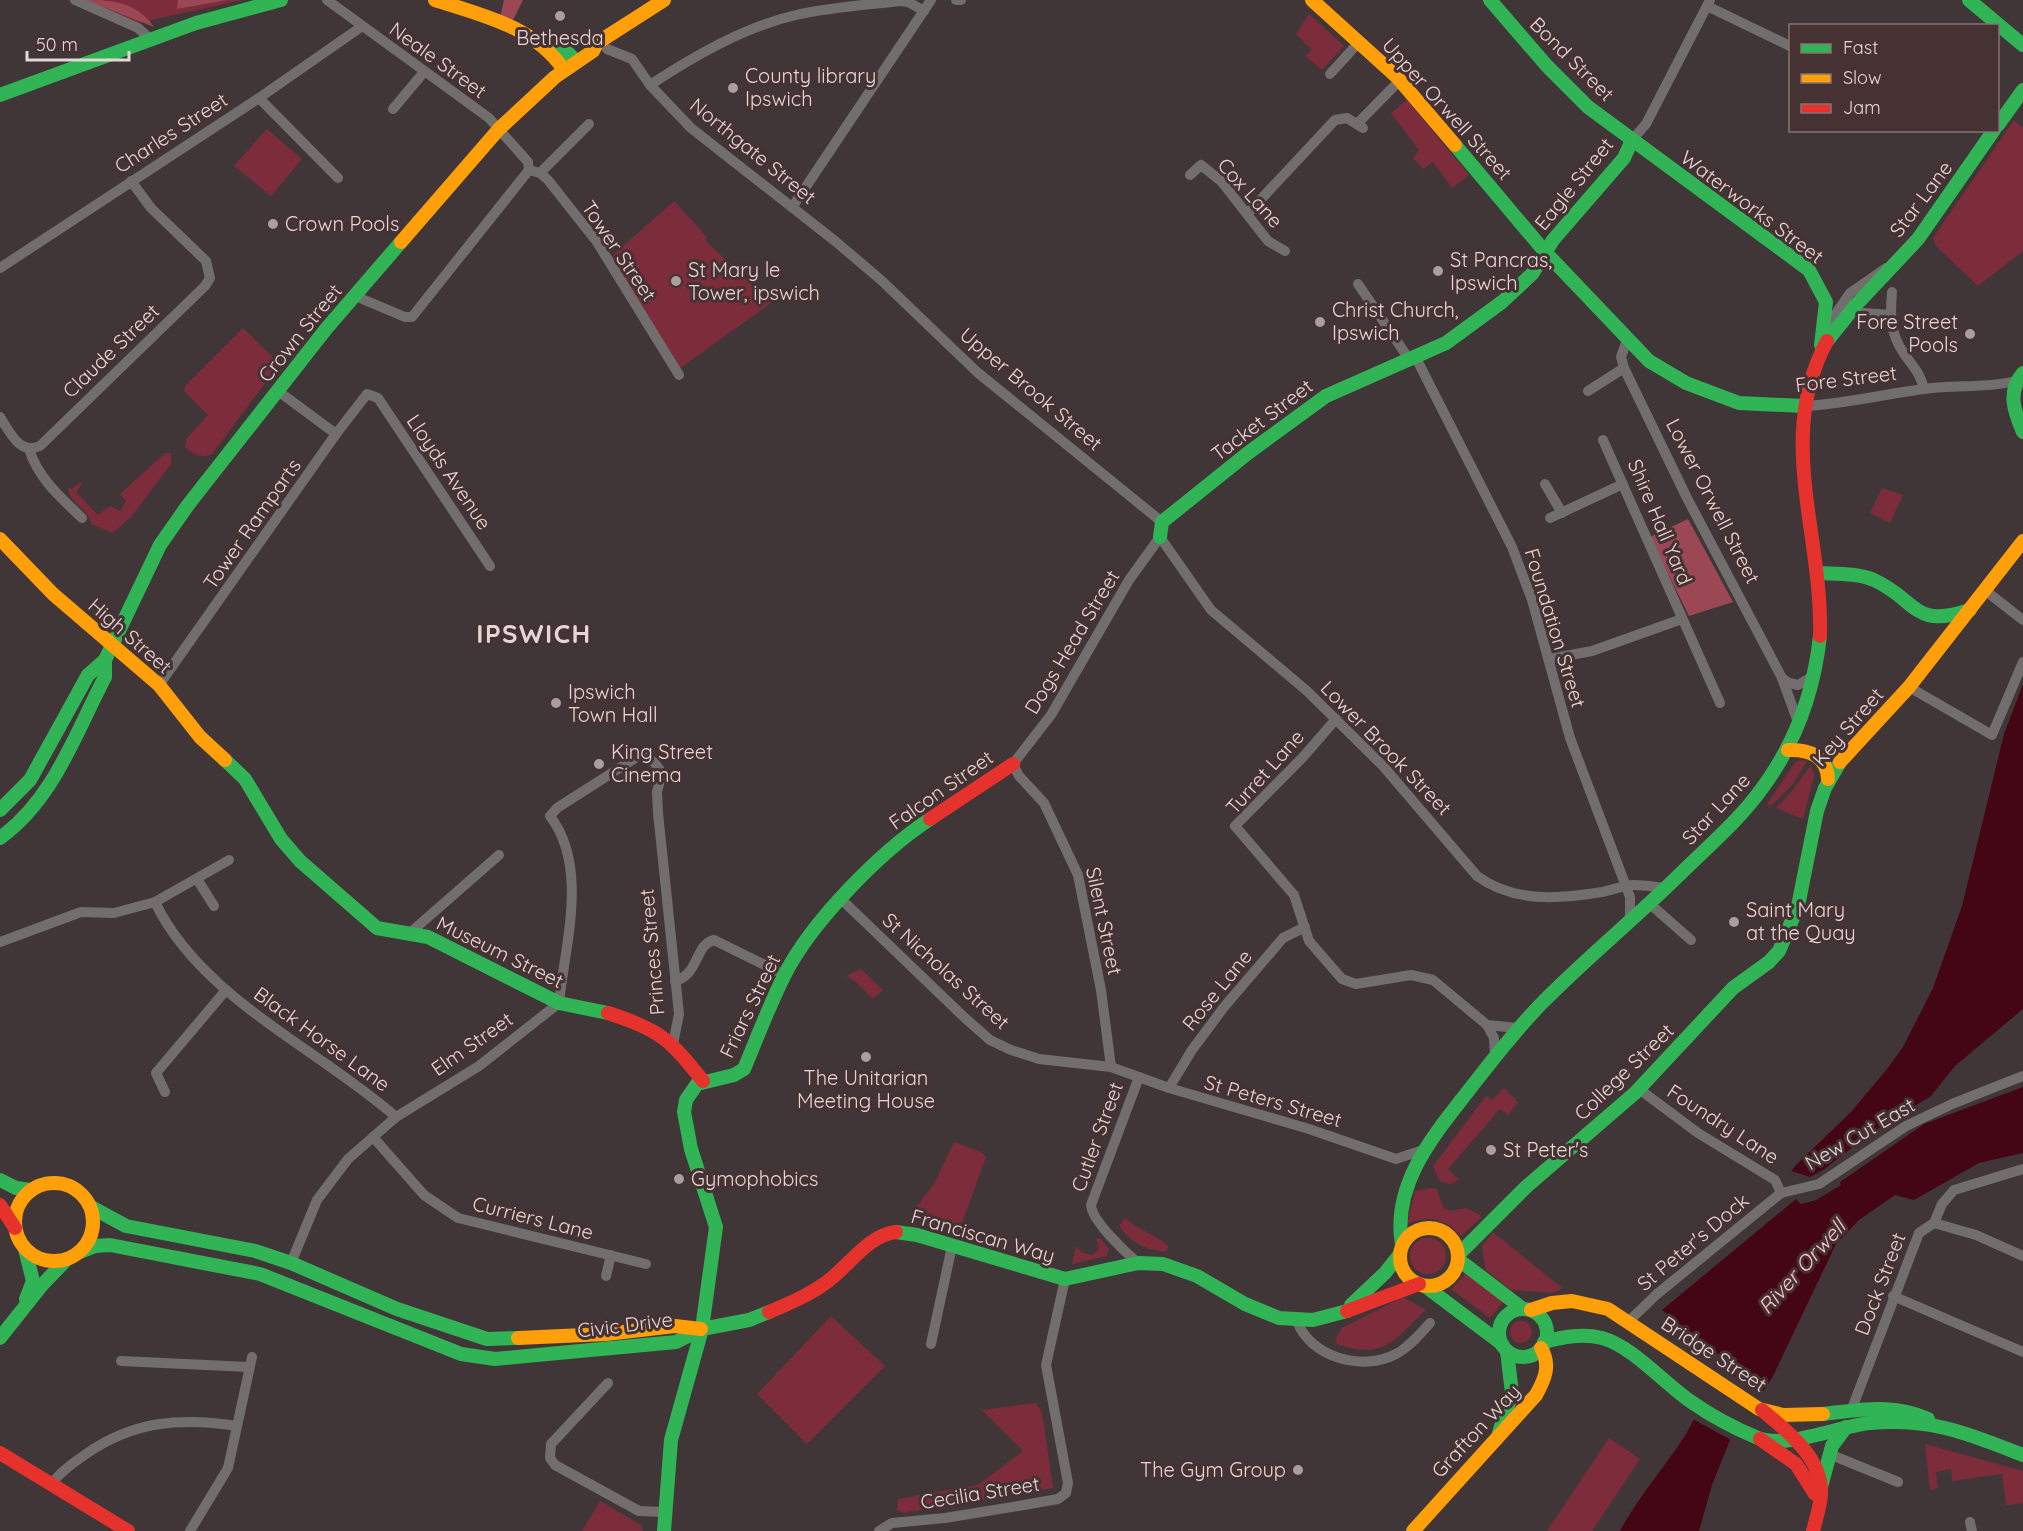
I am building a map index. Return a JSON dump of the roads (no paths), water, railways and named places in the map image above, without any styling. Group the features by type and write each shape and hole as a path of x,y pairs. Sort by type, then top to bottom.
{"main road":[{"path":"0,95 207,19 281,0"},
{"path":"435,0 537,40 560,45 570,65"},
{"path":"664,0 597,43 599,50 673,7 677,0"},
{"name":"Upper Orwell Street","path":"1312,0 1360,41 1400,80 1546,253"},
{"name":"Bond Street","path":"1490,0 1547,66 1588,107 1632,140"},
{"path":"1970,0 1998,24"},
{"path":"1999,25 2023,45"},
{"name":"Crown Street","path":"1,837 38,806 105,677 105,660 160,545 278,391 355,296 499,129 570,65 599,50"},
{"path":"1999,124 2023,90"},
{"name":"Star Lane","path":"1401,1250 1399,1233 1412,1177 1423,1150 1518,1028 1561,984 1630,924 1752,802 1788,750 1816,674 1822,624 1818,573 1804,481 1804,406 1809,382 1820,355 1858,300 1887,276 1918,238 1993,132"},
{"name":"Eagle Street","path":"1412,358 1446,343 1485,315 1523,283 1559,232 1624,158 1632,140"},
{"name":"Waterworks Street","path":"1632,140 1809,270 1826,302 1820,355"},
{"name":"Fore Street","path":"1546,253 1627,340 1663,372 1712,394 1747,404 1804,406"},
{"name":"Tacket Street","path":"1162,522 1248,453 1326,396 1412,358"},
{"path":"2019,377 2012,403 2023,432"},
{"path":"1160,537 1162,522"},
{"name":"High Street","path":"0,539 53,594 159,685 200,737 231,766"},
{"name":"Key Street","path":"1734,987 1775,957 1796,918 1815,814 1828,779 1836,766 1909,687 2023,541"},
{"path":"1818,573 1870,579 1924,617 1939,620 1971,610"},
{"name":"Crown Street","path":"4,807 30,780 88,675 105,660"},
{"path":"1788,750 1799,749 1817,754 1827,766 1828,779"},
{"name":"Falcon Street","path":"841,899 918,826 1013,764"},
{"name":"Museum Street","path":"231,766 245,779 281,839 300,861 377,928 411,932 438,943 559,1003 634,1019 673,1044"},
{"name":"Friars Street","path":"703,1081 734,1075 744,1068 785,975 811,934 841,899"},
{"name":"College Street","path":"1459,1257 1526,1187 1639,1089 1734,987"},
{"path":"664,1531 671,1440 702,1329 717,1227 691,1149 684,1112 692,1089 703,1081 673,1044"},
{"path":"0,1180 16,1188 31,1190 49,1183 69,1186 86,1198 91,1207 93,1231 80,1252 67,1259 42,1285 0,1338"},
{"path":"15,1228 18,1207 31,1190"},
{"path":"0,1205 25,1249 33,1281 20,1314"},
{"name":"Civic Drive","path":"91,1207 111,1221 126,1226 255,1251 291,1263 397,1309 487,1339 515,1340 606,1334 675,1326 702,1329"},
{"path":"1346,1309 1385,1273 1415,1231 1434,1227 1451,1236 1459,1257 1544,1323 1543,1345"},
{"name":"Franciscan Way","path":"702,1329 749,1320 796,1301 826,1283 869,1245 894,1232 917,1235 1065,1279"},
{"path":"1477,1272 1473,1255 1479,1234"},
{"name":"Civic Drive","path":"80,1252 95,1246 110,1245 260,1274 461,1354 495,1359 676,1342 702,1329"},
{"path":"25,1249 46,1261 67,1259"},
{"path":"1401,1250 1404,1272 1504,1347 1522,1357 1532,1355 1543,1345 1586,1334 1603,1338 1624,1349 1691,1402 1786,1455 1806,1476 1815,1495 1817,1515"},
{"path":"1065,1279 1079,1278 1138,1263 1171,1265 1247,1305 1272,1316 1297,1321 1320,1319 1404,1287 1443,1283 1456,1270 1459,1257"},
{"name":"Bridge Street","path":"1527,1310 1552,1303 1572,1301 1607,1307 1706,1375 1760,1408 1806,1416 1888,1408 1921,1414 1936,1424"},
{"path":"1498,1434 1512,1402 1513,1378 1499,1331 1501,1323 1513,1311 1527,1310"},
{"name":"Grafton Way","path":"1413,1531 1498,1434 1515,1422 1537,1394 1546,1366 1543,1345"},
{"path":"1760,1408 1808,1454 1821,1488"},
{"path":"1760,1439 1794,1439 1846,1427 1882,1423 1936,1424 1963,1431 2023,1455"},
{"path":"1813,1531 1829,1454 1835,1440 1846,1427"},
{"path":"0,1453 128,1531"}],"street":[{"path":"75,0 138,28 151,40"},
{"name":"Neale Street","path":"327,0 361,27 489,118 499,129"},
{"path":"794,206 931,0"},
{"path":"956,0 961,0"},
{"path":"650,85 684,63 754,29 785,18 825,10 901,2 908,2 924,11"},
{"path":"1632,140 1647,124 1709,3 1789,45"},
{"name":"Charles Street","path":"0,268 259,98 361,27"},
{"path":"1330,74 1360,41"},
{"name":"Northgate Street","path":"599,50 632,59 650,85 691,128 794,206 881,279"},
{"path":"393,109 424,72"},
{"path":"1248,213 1335,120 1347,118 1361,125 1400,80"},
{"path":"259,98 338,177"},
{"path":"355,296 405,317 412,317 535,172 589,124"},
{"name":"Tower Street","path":"499,129 597,242 679,375"},
{"name":"Cox Lane","path":"1190,175 1201,165 1218,178 1268,241 1285,251"},
{"name":"Claude Street","path":"29,449 40,446 205,286 210,273 206,261 151,208 131,181"},
{"name":"Star Lane","path":"1824,334 1834,313 1850,293 1898,260"},
{"name":"Upper Brook Street","path":"881,279 977,372 1162,522"},
{"path":"1358,284 1412,358"},
{"path":"1892,292 1890,315 1896,341 1920,373 1924,389"},
{"path":"1864,313 1890,315"},
{"path":"1588,391 1624,368 1621,357 1627,340"},
{"name":"Foundation Street","path":"1412,358 1512,547 1532,600 1570,738 1626,886"},
{"name":"Lower Orwell Street","path":"1624,368 1687,498 1782,678 1797,712 1798,728"},
{"name":"Fore Street","path":"1804,406 1834,404 1924,389 1990,387 2019,377"},
{"path":"278,391 336,434"},
{"name":"Tower Ramparts","path":"159,685 336,434 368,394 378,398"},
{"name":"Lloyds Avenue","path":"378,398 490,567"},
{"path":"0,417 19,445 29,449 35,468 42,478 82,518"},
{"name":"Shire Hall Yard","path":"1603,440 1720,703"},
{"path":"1545,483 1562,513"},
{"path":"1550,518 1623,484"},
{"name":"Dogs Head Street","path":"1013,764 1051,715 1129,580 1160,537"},
{"name":"Lower Brook Street","path":"1160,537 1211,610 1336,719 1383,766 1478,876 1488,884 1509,892 1550,899 1569,898 1626,886 1666,888"},
{"path":"1986,591 2023,620"},
{"path":"1549,659 1592,651 1682,619"},
{"path":"1909,687 1992,735 2023,662"},
{"path":"1782,678 1798,685 1810,681 1816,674"},
{"name":"Turret Lane","path":"1336,719 1304,756 1235,826 1294,895 1309,941 1349,983 1422,975 1433,980 1487,1025"},
{"name":"Princes Street","path":"559,1003 573,881 569,850 550,816 557,808 635,757 649,758 662,773 657,796 679,1014 673,1044"},
{"name":"Silent Street","path":"1013,764 1019,776 1044,803 1078,875 1101,990 1111,1067"},
{"path":"411,932 499,855"},
{"path":"0,942 81,912 114,914 155,902 229,860"},
{"path":"197,879 214,906"},
{"path":"1626,886 1630,897 1630,924"},
{"name":"St Nicholas Street","path":"841,899 980,1032 998,1044 1032,1058 1111,1067 1139,1077"},
{"name":"Black Horse Lane","path":"155,902 176,937 226,990 366,1090 396,1117"},
{"path":"1650,904 1691,940"},
{"name":"Rose Lane","path":"1169,1088 1191,1050 1228,1003 1283,938 1305,927"},
{"path":"675,981 688,974 703,947 714,940 785,975"},
{"name":"Black Horse Lane","path":"165,1092 156,1073 226,990"},
{"name":"Elm Street","path":"291,1263 311,1212 328,1182 373,1137 396,1117 479,1066 559,1003"},
{"path":"1487,1025 1518,1028"},
{"path":"1487,1025 1494,1038 1495,1057"},
{"name":"New Cut East","path":"1781,1193 1820,1184 1906,1126 1952,1104 2023,1076"},
{"name":"St Peters Street","path":"1139,1077 1309,1129 1396,1159 1412,1177"},
{"name":"Cutler Street","path":"1138,1263 1121,1248 1097,1219 1091,1205 1139,1077"},
{"name":"Foundry Lane","path":"1639,1089 1698,1133 1775,1180 1781,1193"},
{"name":"Curriers Lane","path":"373,1137 424,1195 458,1218 646,1264"},
{"path":"1396,1159 1423,1150"},
{"name":"Dock Street","path":"1851,1411 1915,1238 1924,1228 1934,1222 1950,1194 1965,1185 2023,1169"},
{"name":"St Peter's Dock","path":"1629,1321 1657,1294 1781,1193"},
{"path":"1934,1222 1976,1234 2023,1256"},
{"path":"931,1344 952,1246"},
{"name":"Curriers Lane","path":"606,1276 611,1255"},
{"name":"Cecilia Street","path":"879,1531 892,1523 945,1518 1058,1499 1068,1489 1046,1365 1065,1279"},
{"path":"1893,1296 2023,1352"},
{"path":"1297,1321 1304,1336 1318,1349 1352,1360 1371,1361 1395,1355 1430,1323"},
{"path":"121,1361 251,1362 228,1468 190,1531"},
{"path":"608,1383 551,1444 550,1458 555,1465 639,1510 664,1512"},
{"path":"51,1485 58,1476 96,1447 141,1426 172,1420 201,1420 237,1426"},
{"path":"1829,1454 1898,1482"}],"water":[{"path":"2023,684 2023,1009 1955,1066 1931,1096 1871,1133 1823,1170 1810,1177 1791,1171 1851,1112 1887,1069 1903,1047 1933,988 1962,906 2004,734"},
{"name":"River Orwell","path":"2023,1087 2023,1153 1979,1163 1914,1200 1895,1195 1859,1220 1836,1244 1772,1378 1730,1440 1712,1485 1699,1531 1620,1531 1686,1434 1723,1358 1662,1310 1796,1199 1801,1204 1816,1200 1841,1185 1840,1182 1924,1124"}],"place":[{"name":"Bethesda","path":"560,16"},
{"name":"County library Ipswich","path":"733,88"},
{"name":"Crown Pools","path":"273,224"},
{"name":"St Pancras, Ipswich","path":"1438,271"},
{"name":"St Mary le Tower, ipswich","path":"676,281"},
{"name":"Christ Church, Ipswich","path":"1320,322"},
{"name":"Fore Street Pools","path":"1970,334"},
{"name":"Ipswich Town Hall","path":"556,703"},
{"name":"King Street Cinema","path":"599,764"},
{"name":"Saint Mary at the Quay","path":"1734,922"},
{"name":"The Unitarian Meeting House","path":"866,1057"},
{"name":"St Peter's","path":"1491,1150"},
{"name":"Gymophobics","path":"679,1179"},
{"name":"The Gym Group","path":"1298,1470"}],"district":[{"name":"IPSWICH","path":"534,634"}]}
